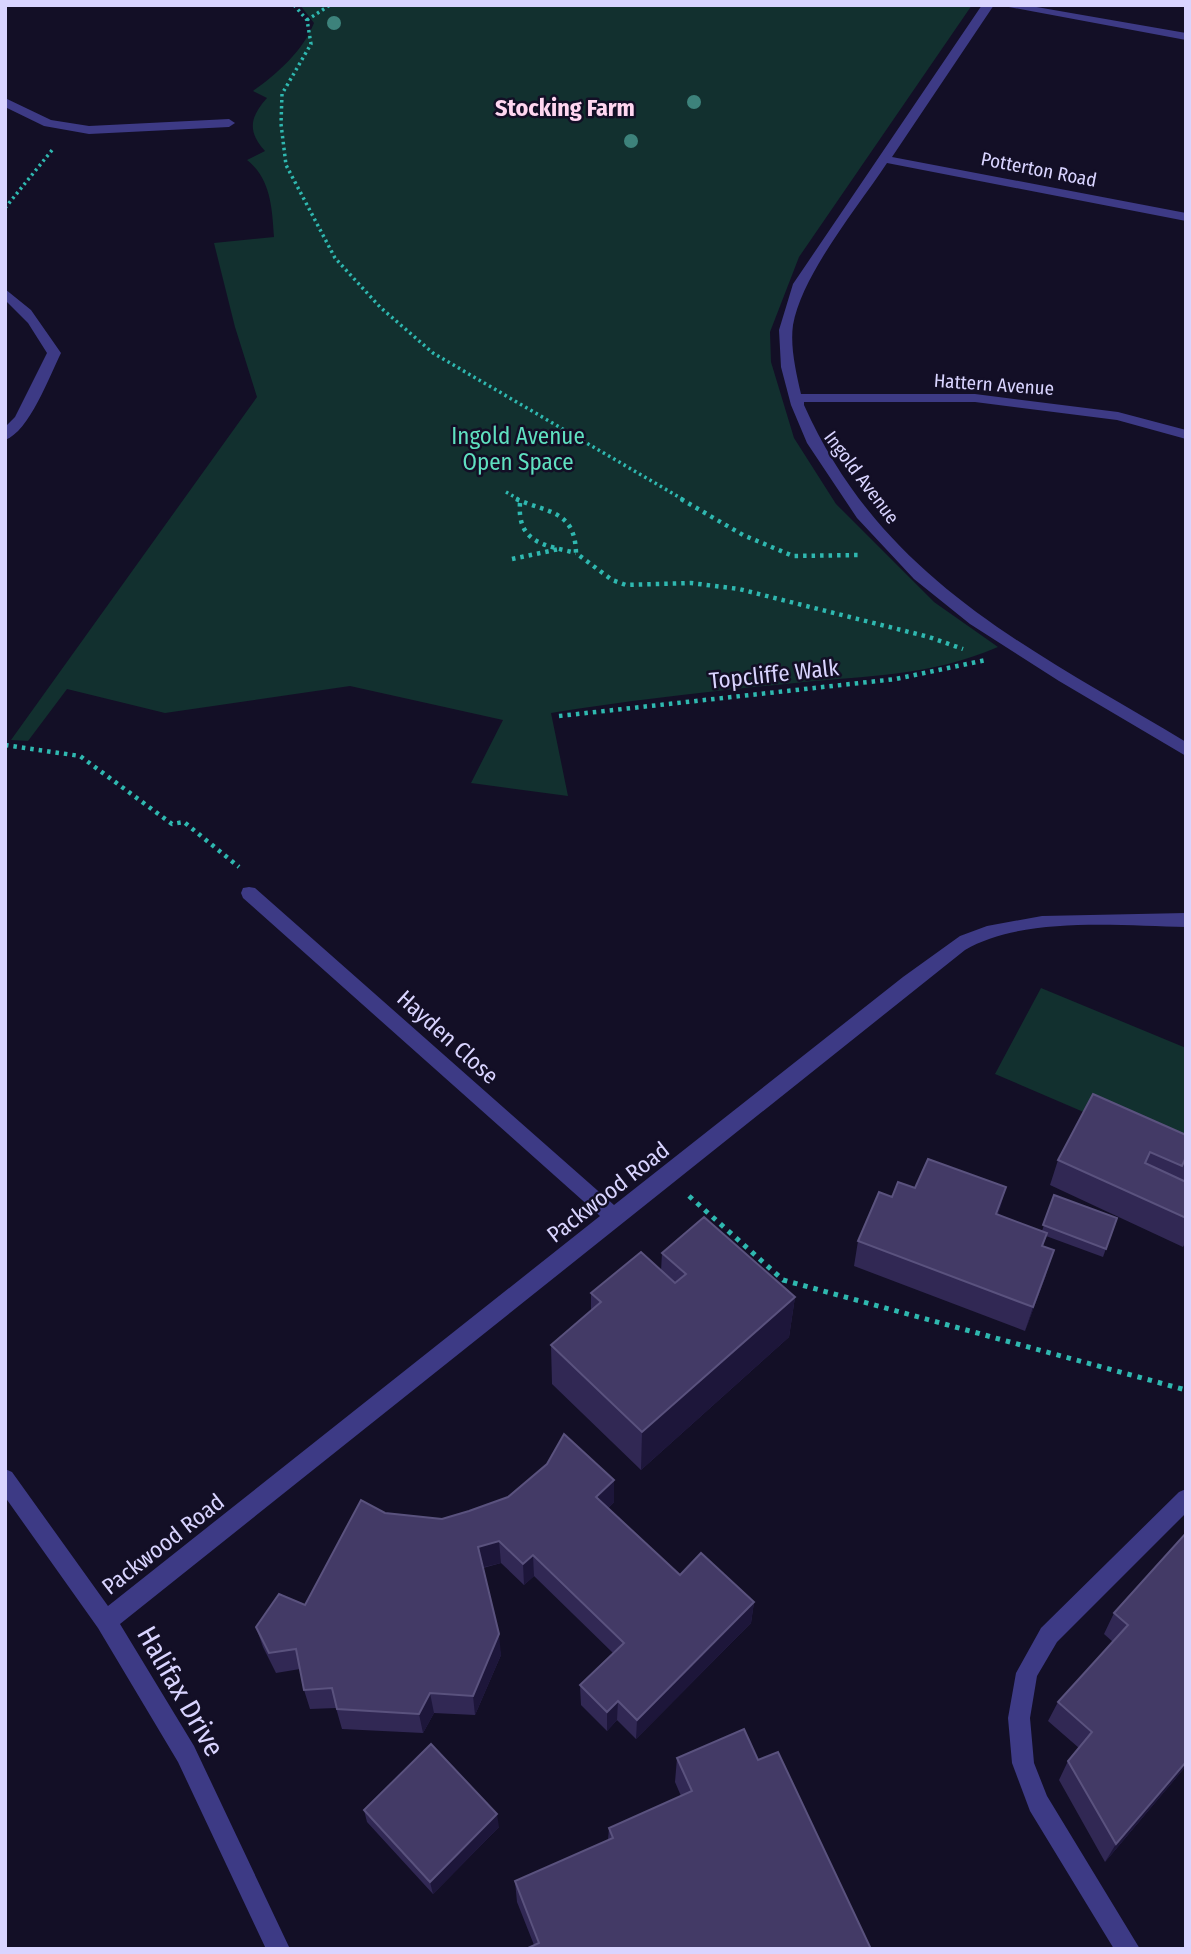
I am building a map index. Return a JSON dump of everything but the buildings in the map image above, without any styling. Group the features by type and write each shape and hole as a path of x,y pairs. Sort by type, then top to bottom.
{"street":[{"name":"Ingold Avenue","path":"988,5 800,284 786,327 786,361 808,435 832,474 892,548 946,598 1186,750"},
{"path":"1003,5 1186,37"},
{"path":"5,102 48,123 89,130 133,130 229,123"},
{"name":"Potterton Road","path":"884,159 1186,217"},
{"path":"5,293 17,301 41,330 54,354 21,419 5,436"},
{"name":"Hattern Avenue","path":"796,398 975,398 1118,416 1186,435"},
{"name":"Hayden Close","path":"249,893 614,1217"},
{"name":"Packwood Road","path":"106,1621 909,982 968,940 1021,925 1088,920 1186,920"},
{"name":"Halifax Drive","path":"5,1479 106,1621 186,1754 278,1949"},
{"path":"1128,1949 1038,1802 1023,1763 1019,1718 1027,1672 1049,1635 1186,1499"}],"path":[{"path":"293,5 307,20 311,44 282,94 281,124 286,165 335,258 380,307 433,353 743,535 793,556 831,557 892,548"},
{"path":"307,20 330,5"},
{"path":"5,208 70,127"},
{"path":"506,492 520,503 556,512 570,522 578,538 576,553"},
{"path":"520,503 517,520 525,535 576,553 612,580 626,585 691,583 739,589 929,637 966,650"},
{"path":"512,559 560,549"},
{"name":"Topcliffe Walk","path":"559,716 948,673 990,658 978,654"},
{"path":"5,745 80,756 172,824 184,822 252,878 249,893"},
{"path":"667,1177 783,1280 1186,1390"}],"green space":[{"name":"Ingold Avenue Open Space","path":"300,5 972,5 799,257 770,332 771,362 794,438 836,504 934,602 998,647 947,664 898,673 703,693 551,713 568,796 471,783 503,720 350,686 165,713 67,689 28,741 11,740 257,397 235,327 214,243 274,237 266,185 247,160 265,151 255,137 253,124 257,111 267,98 253,91 288,61 309,33 314,23"},
{"path":"1041,988 1186,1048 1186,1156 995,1074"}],"district":[{"name":"Stocking Farm","path":"565,108"}]}
